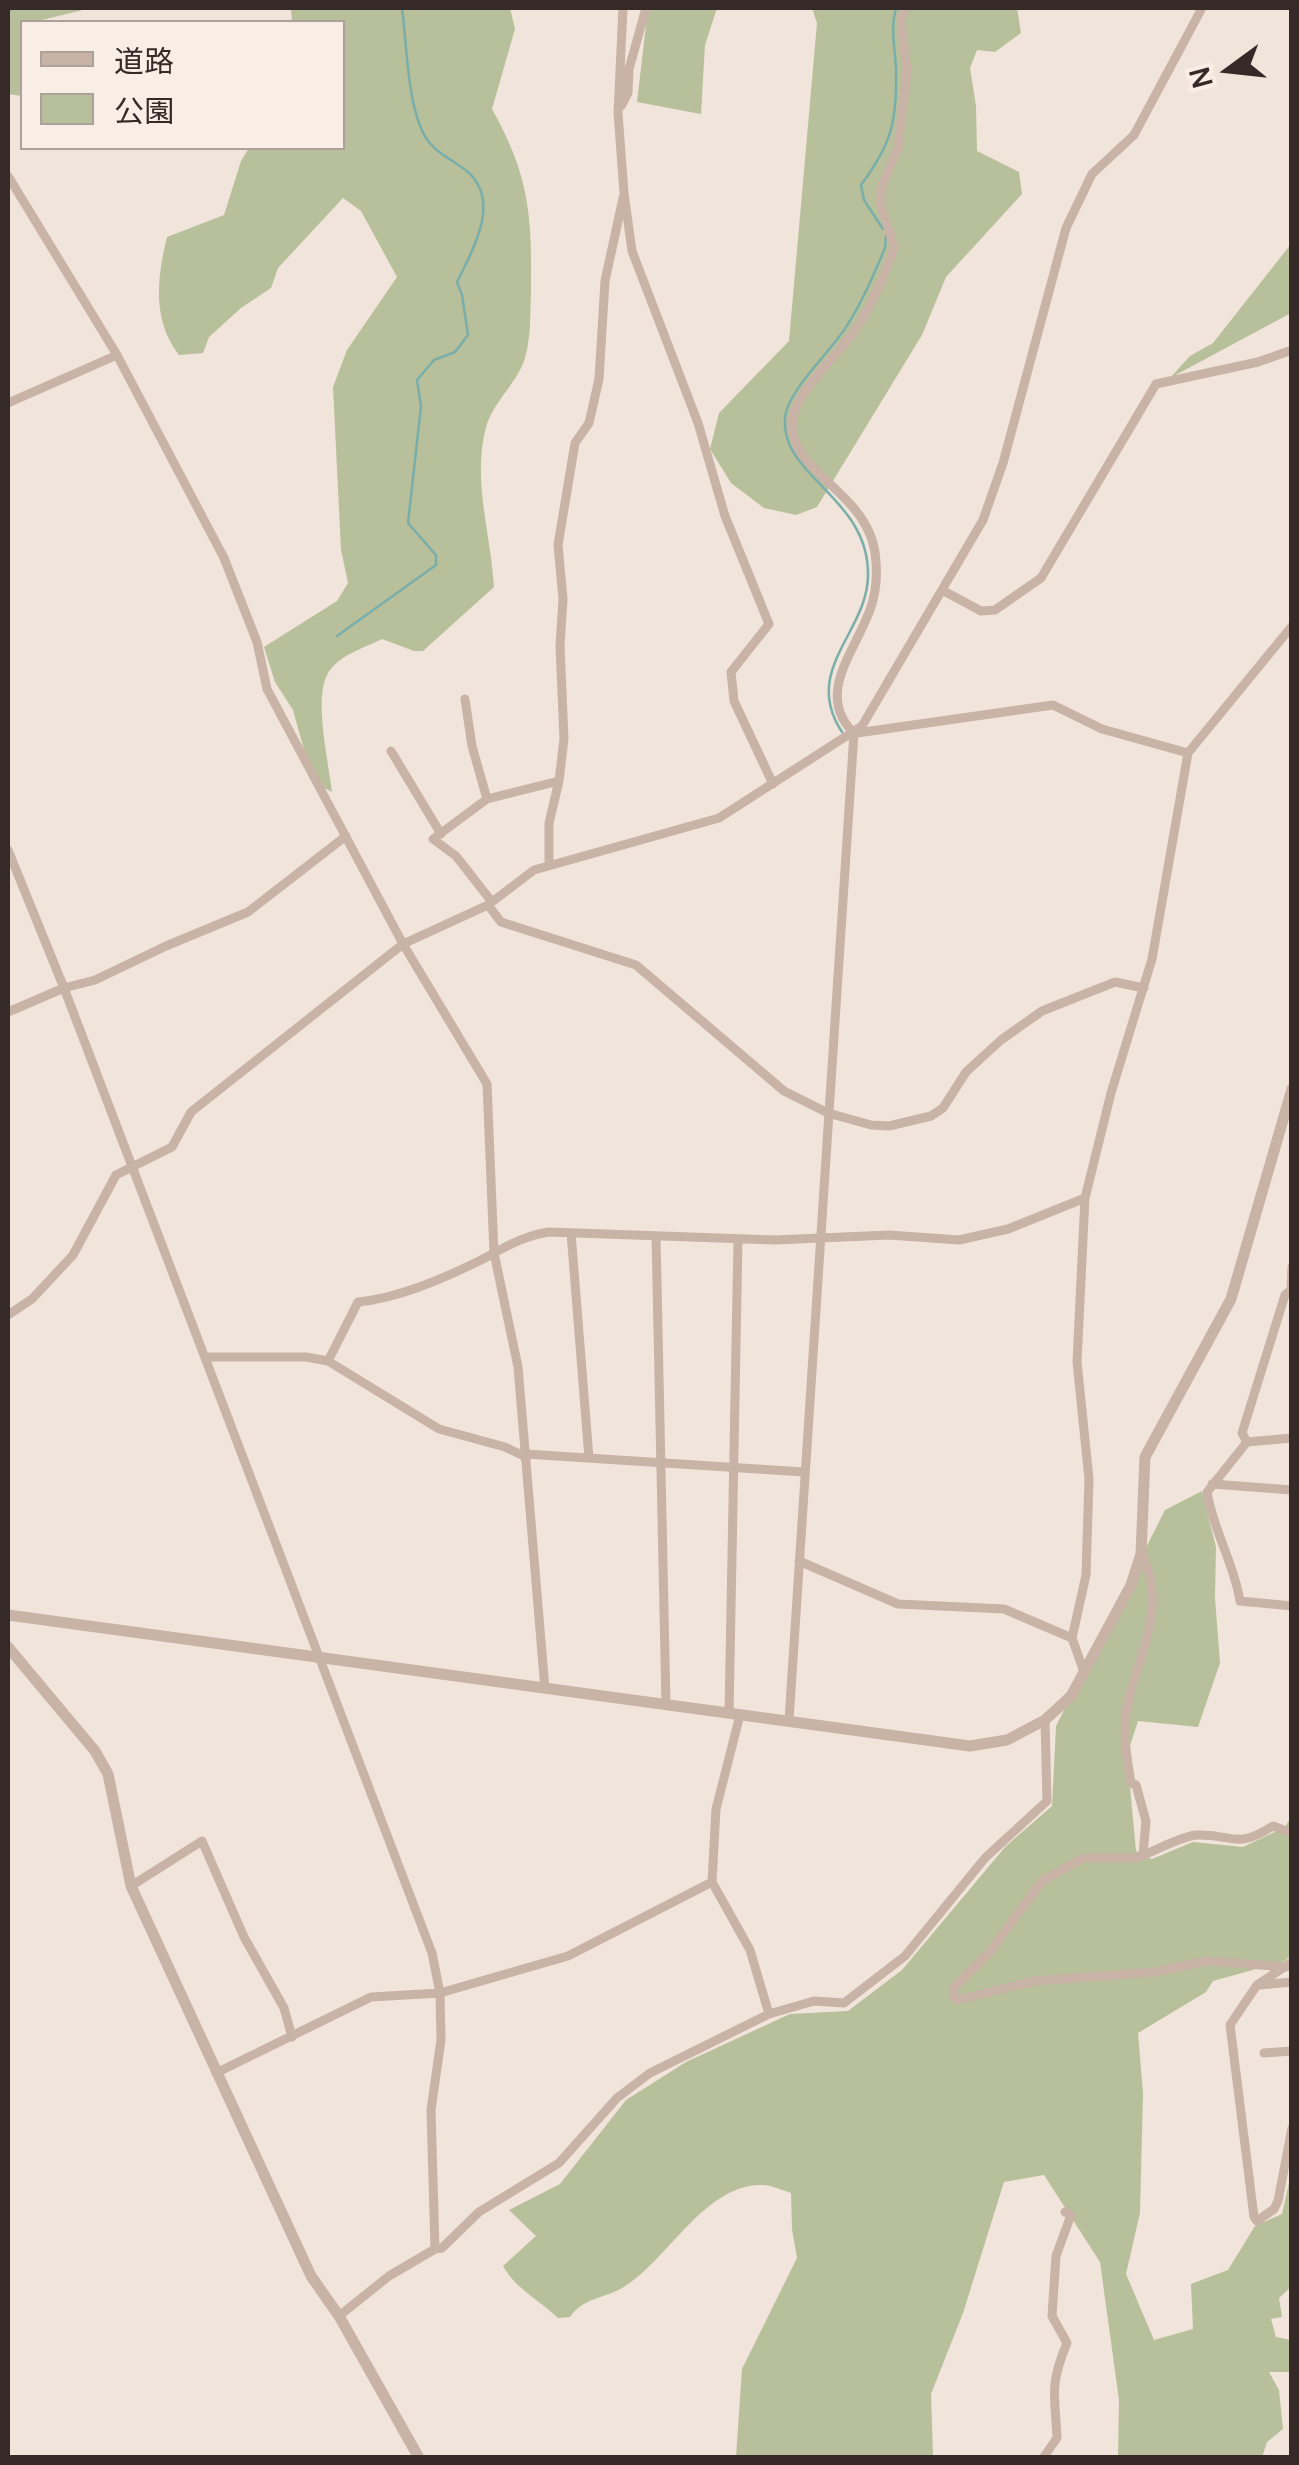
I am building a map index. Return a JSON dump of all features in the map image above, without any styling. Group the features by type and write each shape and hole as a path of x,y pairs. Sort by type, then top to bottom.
{"street":[{"path":"623,8 618,113 632,251 698,422 725,516 769,624 731,672 734,701 773,784"},
{"path":"618,113 628,93 629,69 646,8"},
{"path":"854,733 844,724 838,706 840,676 873,603 876,558 870,534 856,506 796,447 791,422 797,404 858,327 894,247 880,203 881,188 898,148 907,70 901,20 906,8"},
{"path":"788,1720 854,733 983,520 1066,228 1092,174 1134,135 1202,8"},
{"path":"8,176 117,355 224,558 257,642 267,689 404,944 487,1084 494,1253 518,1367 545,1689"},
{"path":"549,864 549,823 564,739 560,646 563,599 558,544 575,443 589,423 600,379 605,281 624,193"},
{"path":"942,590 981,611 994,610 1042,578 1156,384 1258,362 1292,350"},
{"path":"8,403 117,355"},
{"path":"1084,1672 1072,1638 1086,1575 1088,1498 1077,1362 1085,1198 1144,988 1188,754 1292,626"},
{"path":"465,700 472,746 487,799"},
{"path":"8,1315 32,1299 73,1255 116,1175 172,1147 191,1112 404,944 490,904 534,870 720,818 854,733 1052,705 1102,728 1188,754"},
{"path":"390,751 441,834"},
{"path":"559,781 487,799 433,839 456,856 501,922 636,965 784,1092 828,1114 871,1126 931,1116 943,1108 966,1072 1001,1040 1042,1011 1115,982 1144,988"},
{"path":"8,1012 64,988 95,980 248,912 346,836"},
{"path":"8,850 134,1168 432,1954 440,1994 441,2040 431,2110 435,2249"},
{"path":"8,1616 970,1746 1006,1740 1045,1720 1070,1696 1131,1585 1141,1554 1145,1457 1231,1299 1292,1089"},
{"path":"328,1361 358,1302 384,1300 525,1236 571,1232 738,1239 889,1235 958,1240 1008,1229 1085,1198"},
{"path":"571,1232 589,1458"},
{"path":"656,1236 666,1705"},
{"path":"738,1239 735,1714 716,1809 712,1882 750,1950 769,2014"},
{"path":"1247,1442 1242,1433 1290,1290 1292,1267"},
{"path":"205,1357 306,1357 328,1361 438,1429 526,1455 804,1472"},
{"path":"1292,1438 1247,1442 1206,1492 1240,1600 1292,1606"},
{"path":"1212,1484 1292,1490"},
{"path":"1141,1554 1148,1567 1153,1623 1127,1708 1124,1742 1131,1783 1136,1784 1146,1821 1143,1854"},
{"path":"798,1560 898,1604 1004,1609 1072,1638"},
{"path":"8,1647 95,1751 108,1774 131,1886 216,2073 311,2276 419,2458"},
{"path":"338,2316 389,2276 442,2248 479,2212 559,2164 617,2098 650,2072 769,2014 814,2001 844,2003 905,1956 985,1858 1047,1801 1045,1720"},
{"path":"1289,1964 1207,1961 1155,1972 1034,1981 958,2000 954,1997 954,1988 988,1954 1042,1881 1083,1858 1134,1858 1195,1835 1240,1842 1272,1826 1292,1833"},
{"path":"131,1886 202,1841 244,1937 284,2008 292,2037"},
{"path":"216,2073 371,1997 440,1994 568,1956 712,1882"},
{"path":"1289,1964 1257,1985 1230,2025 1257,2221 1278,2201 1292,2128"},
{"path":"1257,1985 1292,1982"},
{"path":"1264,2052 1292,2051"},
{"path":"1044,2458 1057,2438 1052,2395 1054,2372 1067,2342 1052,2316 1056,2256 1071,2216 1065,2212"}],"green space":[{"path":"8,8 91,8 42,20 20,20 20,96 8,94"},
{"path":"291,8 510,8 515,29 492,109 521,177 531,241 526,354 490,417 482,447 482,487 494,587 423,651 382,639 339,661 328,673 322,698 323,731 332,792 313,782 293,710 275,682 264,647 337,601 348,583 341,550 333,387 347,350 397,277 361,211 343,198 278,268 271,288 209,337 203,353 179,355 164,328 159,298 167,237 224,215 248,150 345,150 345,20 292,20"},
{"path":"648,8 717,8 705,45 701,114 637,102"},
{"path":"812,8 1017,8 1021,33 995,52 977,50 970,68 977,151 1019,172 1022,194 946,277 922,335 817,507 796,515 764,508 731,483 710,449 719,413 789,341 817,23"},
{"path":"1291,244 1291,313 1170,378 1190,356 1213,343"},
{"path":"1202,1491 1216,1547 1220,1663 1198,1727 1138,1721 1127,1755 1136,1851 1152,1859 1193,1842 1243,1847 1285,1827 1291,1817 1291,1955 1285,1961 1213,1981 1206,1992 1138,2033 1143,2093 1140,2213 1126,2274 1154,2340 1193,2329 1191,2284 1228,2270 1255,2226 1282,2214 1291,2174 1291,2287 1279,2298 1282,2317 1271,2319 1276,2337 1291,2340 1291,2372 1269,2372 1279,2390 1283,2429 1267,2442 1262,2457 1118,2457 1119,2400 1100,2262 1044,2175 1004,2182 963,2313 931,2394 933,2457 736,2457 742,2369 797,2258 791,2193 762,2185 741,2188 722,2197 639,2276 581,2306 570,2317 558,2318 521,2288 503,2266 536,2236 509,2210 560,2184 626,2100 686,2062 790,2014 848,2011 902,1970 1006,1846 1052,1806 1056,1726 1165,1510"}],"waterway":[{"path":"8,11 14,8"},
{"path":"337,636 436,565 436,555 408,523 421,406 417,380 434,360 455,352 468,335 457,282 476,242 483,212 478,185 469,173 430,144 420,125 411,93 402,8"},
{"path":"883,229 864,200 861,185 880,157 894,118 896,8"},
{"path":"842,732 831,710 829,689 832,670 865,596 865,548 841,507 796,456 787,438 785,418 794,395 853,315 885,248 886,236"}]}
